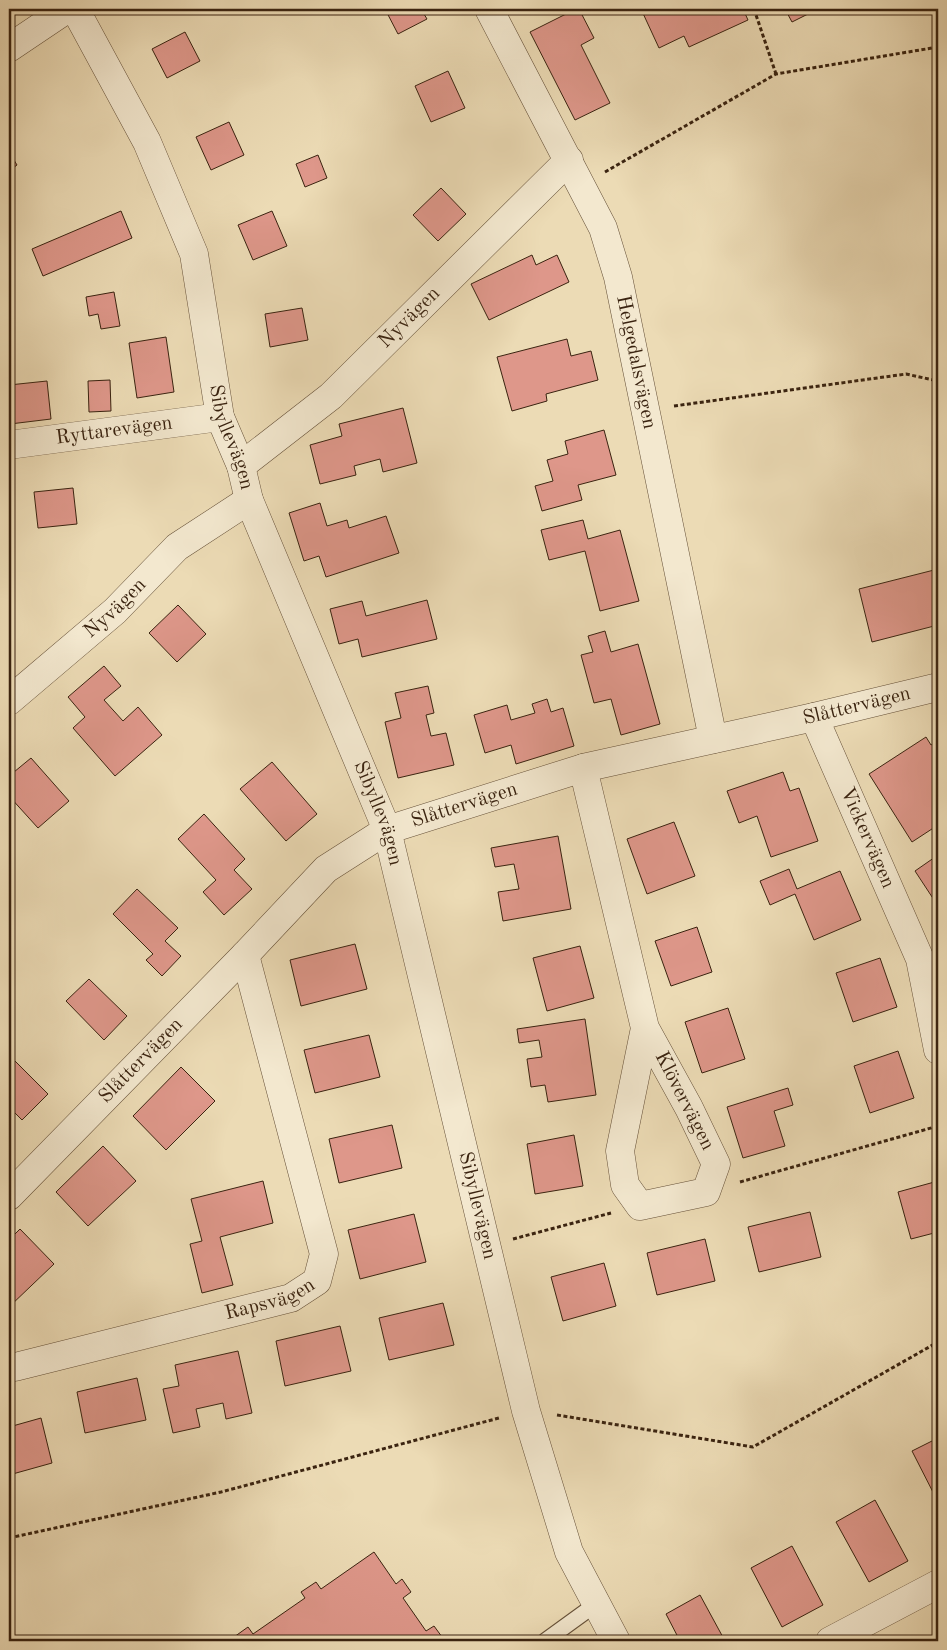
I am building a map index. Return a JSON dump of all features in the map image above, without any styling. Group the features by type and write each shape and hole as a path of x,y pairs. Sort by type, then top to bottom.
{"street":[{"path":"9,48 67,9"},
{"name":"Sibyllevägen","path":"75,9 147,142 194,254 220,417 241,466 249,500 387,830 526,1410 569,1552 616,1641"},
{"name":"Helgedalsvägen","path":"489,9 603,228 618,277 713,740"},
{"name":"Nyvägen","path":"241,466 331,396 569,160"},
{"name":"Ryttarevägen","path":"9,445 220,417"},
{"name":"Nyvägen","path":"9,701 115,611 177,547 249,500"},
{"name":"Slåttervägen","path":"9,1196 326,870 387,830 583,768 814,717 938,687"},
{"name":"Vickervägen","path":"814,717 929,968 938,1050"},
{"name":"Klövervägen","path":"583,768 646,1028 690,1108 716,1164 706,1192"},
{"name":"Rapsvägen","path":"9,1367 291,1298 317,1281 324,1254 245,955"},
{"name":"Klövervägen","path":"640,1206 625,1185 620,1151 646,1028"},
{"path":"640,1206 706,1192"},
{"path":"830,1641 938,1584"}],"lane":[{"path":"545,1641 596,1604"}],"path":[{"path":"754,9 776,74"},
{"path":"582,185 776,74 938,47"},
{"path":"646,410 906,374 938,381"},
{"path":"706,1192 938,1126"},
{"path":"486,1246 640,1206"},
{"path":"9,1538 221,1492 526,1410 753,1447 938,1342"}],"building":[{"path":"385,9 421,9 427,19 398,34"},
{"path":"579,9 594,38 581,45 610,103 575,120 530,32"},
{"path":"641,9 743,9 748,20 689,47 684,36 659,48"},
{"path":"785,9 818,9 792,22"},
{"path":"185,32 200,61 167,78 152,49"},
{"path":"448,71 465,108 431,122 415,86"},
{"path":"229,122 244,155 211,170 196,137"},
{"path":"9,152 17,165 9,171"},
{"path":"318,155 327,178 305,187 296,164"},
{"path":"441,188 466,214 438,241 413,215"},
{"path":"121,211 132,238 43,276 32,249"},
{"path":"272,211 287,246 253,260 238,225"},
{"path":"532,255 536,265 557,255 569,282 489,320 471,284"},
{"path":"114,292 120,326 101,329 98,314 89,316 86,297"},
{"path":"302,308 308,340 270,347 265,314"},
{"path":"9,331 12,350 9,350"},
{"path":"166,337 174,392 137,398 129,343"},
{"path":"567,339 571,356 591,351 598,380 546,394 547,401 512,411 497,357"},
{"path":"110,380 111,411 89,412 88,381"},
{"path":"47,381 51,419 10,424 9,385"},
{"path":"403,408 417,463 383,472 380,459 354,466 356,475 320,484 310,445 342,436 339,424"},
{"path":"604,430 616,475 578,485 582,500 542,511 535,486 553,481 547,460 568,454 565,441"},
{"path":"73,488 77,524 38,528 34,492"},
{"path":"320,503 327,526 347,520 349,528 386,516 399,553 326,577 319,556 304,561 289,513"},
{"path":"583,520 588,539 620,530 639,601 600,611 585,551 549,560 541,530"},
{"path":"938,569 938,625 872,642 859,589"},
{"path":"427,600 437,639 362,657 358,639 339,644 330,609 362,601 366,616"},
{"path":"178,605 206,634 177,662 149,633"},
{"path":"605,631 611,652 638,644 660,724 621,735 611,699 594,703 581,655 593,652 588,636"},
{"path":"104,666 121,686 104,700 123,721 138,707 162,735 115,776 73,728 85,717 68,697"},
{"path":"428,686 434,713 426,715 431,736 446,733 454,765 398,778 385,722 401,718 395,693"},
{"path":"547,699 551,712 563,708 574,746 516,764 511,745 485,753 474,715 507,705 511,720 535,713 532,704"},
{"path":"926,737 931,745 938,741 938,825 912,842 869,774"},
{"path":"31,758 69,801 38,828 9,796 9,766 14,772"},
{"path":"272,762 317,814 286,841 240,789"},
{"path":"783,772 790,791 799,788 818,841 771,857 757,816 739,823 727,791"},
{"path":"204,814 245,859 234,870 252,889 224,915 203,892 216,880 178,839"},
{"path":"674,822 695,876 647,894 627,839"},
{"path":"558,836 571,909 503,921 498,892 519,889 514,864 495,867 491,848"},
{"path":"938,855 938,906 915,871"},
{"path":"789,869 797,889 840,871 861,920 814,940 795,894 770,905 760,881"},
{"path":"137,889 178,928 165,941 181,956 162,976 146,960 153,954 113,914"},
{"path":"697,927 712,972 671,986 655,941"},
{"path":"355,944 367,989 301,1006 290,960"},
{"path":"580,946 594,998 547,1011 533,958"},
{"path":"880,958 897,1007 853,1022 836,973"},
{"path":"89,979 127,1016 104,1040 66,1001"},
{"path":"728,1008 745,1059 702,1073 685,1022"},
{"path":"585,1019 596,1095 548,1102 545,1085 531,1087 527,1059 542,1057 539,1040 519,1043 517,1029"},
{"path":"369,1035 380,1077 315,1093 304,1050"},
{"path":"898,1051 914,1098 870,1113 854,1066"},
{"path":"9,1055 48,1094 22,1120 9,1107"},
{"path":"181,1067 215,1101 166,1150 133,1116"},
{"path":"788,1088 793,1105 774,1111 785,1146 743,1158 727,1107"},
{"path":"392,1125 402,1168 339,1183 329,1139"},
{"path":"574,1135 583,1186 535,1194 527,1144"},
{"path":"103,1146 136,1181 88,1226 56,1192"},
{"path":"263,1181 273,1223 220,1237 233,1285 202,1293 190,1244 202,1241 191,1199"},
{"path":"938,1181 938,1232 911,1239 898,1192"},
{"path":"810,1212 821,1257 759,1272 748,1227"},
{"path":"414,1214 426,1262 360,1279 348,1230"},
{"path":"20,1229 54,1264 9,1307 9,1240"},
{"path":"705,1239 715,1281 657,1295 647,1253"},
{"path":"604,1263 616,1306 563,1321 551,1277"},
{"path":"443,1303 454,1345 389,1360 379,1318"},
{"path":"340,1326 351,1371 285,1386 276,1341"},
{"path":"238,1351 252,1413 226,1419 223,1403 196,1409 200,1427 173,1433 163,1389 179,1386 175,1365"},
{"path":"137,1378 146,1420 85,1433 77,1392"},
{"path":"41,1418 52,1463 9,1475 9,1427"},
{"path":"938,1438 938,1502 912,1451"},
{"path":"875,1500 908,1561 869,1582 836,1522"},
{"path":"792,1546 823,1605 782,1627 751,1568"},
{"path":"374,1552 396,1584 402,1579 411,1592 403,1598 426,1631 434,1626 445,1641 238,1641 234,1637 248,1627 253,1634 305,1598 301,1592 316,1582 321,1589"},
{"path":"700,1595 725,1641 680,1641 666,1614"}]}
